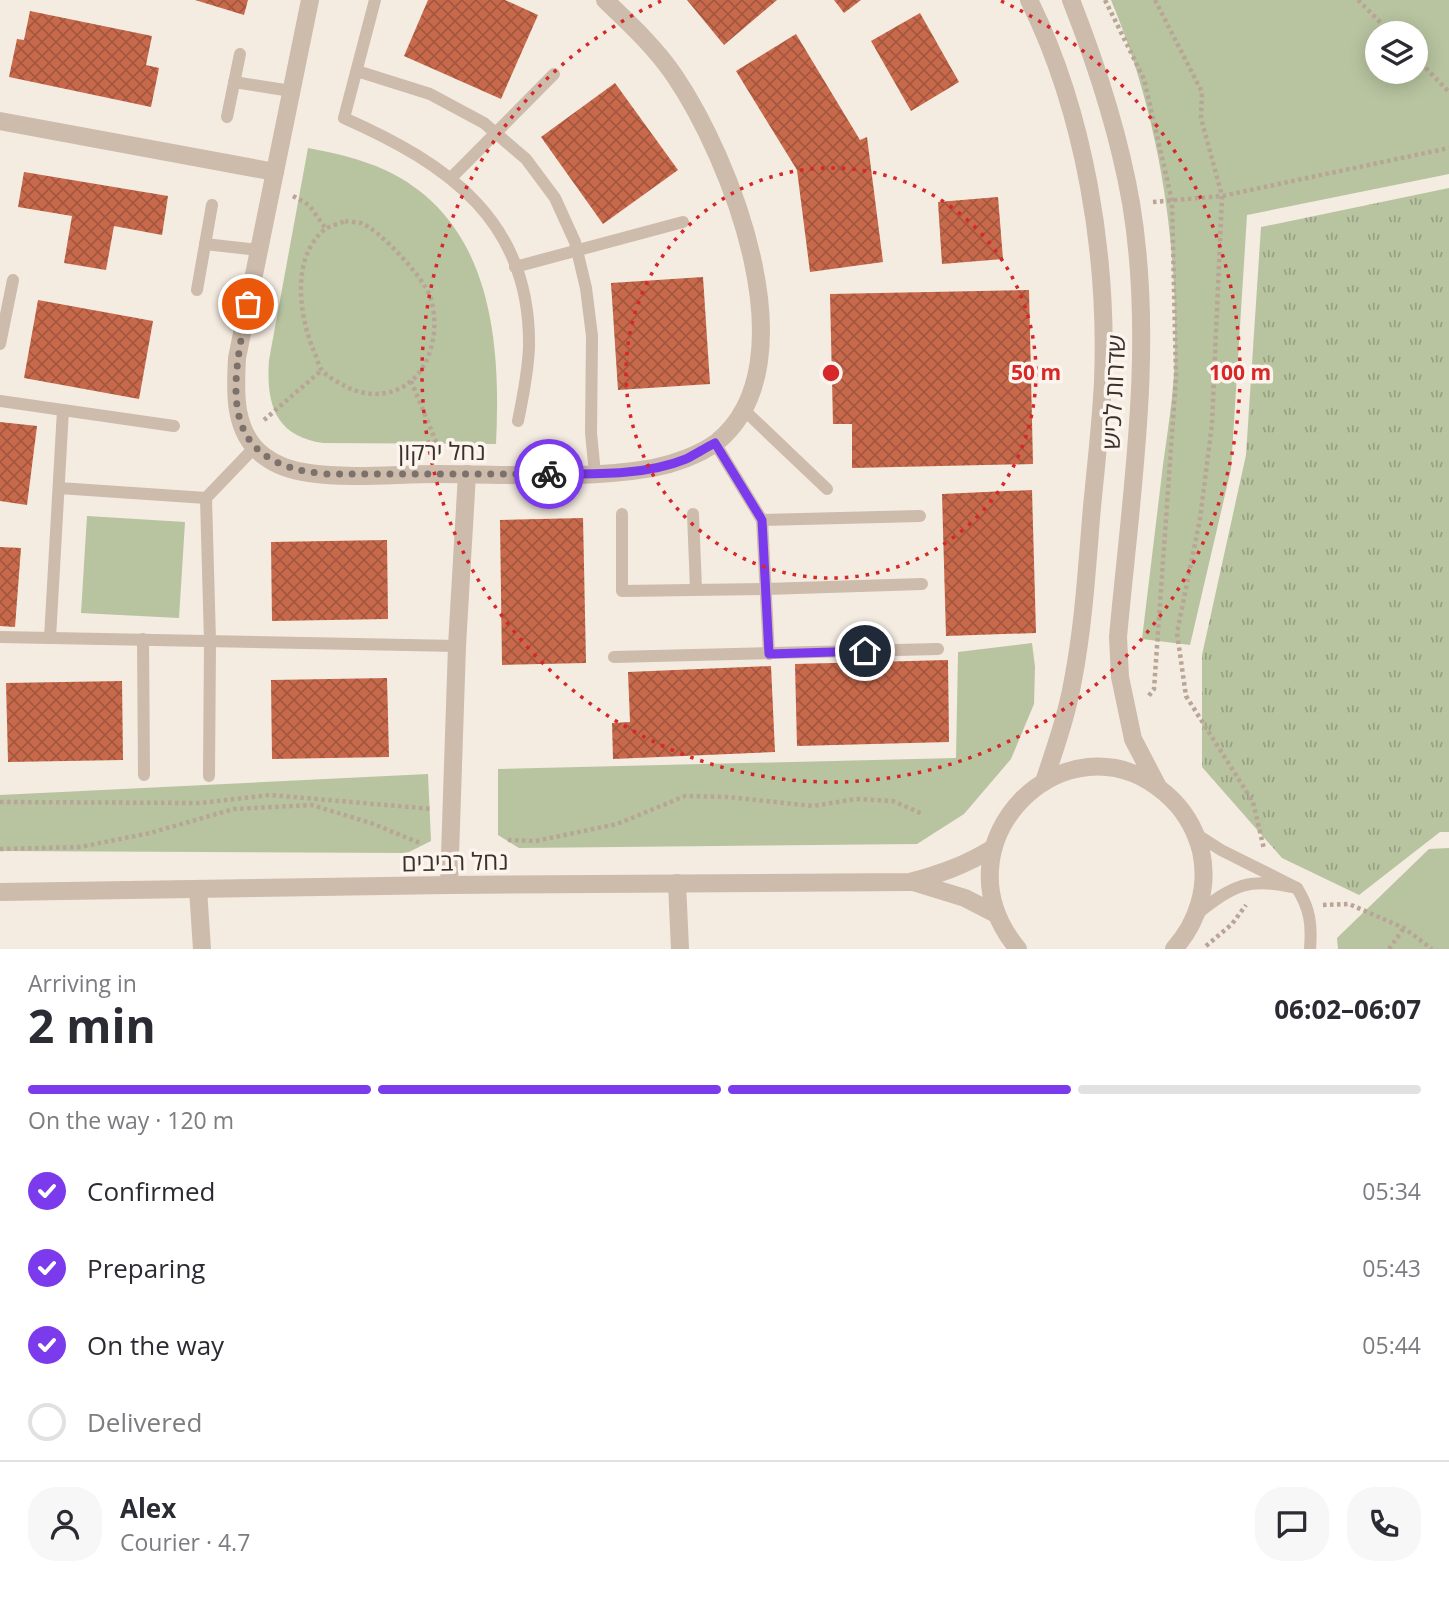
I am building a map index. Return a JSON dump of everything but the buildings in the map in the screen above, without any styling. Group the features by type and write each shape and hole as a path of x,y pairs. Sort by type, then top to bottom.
{"street":[{"path":"250,441 236,403 237,358 310,0"},
{"name":"נחל ירקון","path":"250,441 278,464 309,473 595,474 654,468 685,459 715,443 733,427 751,395 759,367 762,333 757,285 745,231 729,182 705,129 674,75 640,34 605,0"},
{"name":"שדרות לכיש","path":"1029,0 1061,81 1081,148 1094,210 1103,301 1103,381 1080,635 1073,681 1044,782"},
{"name":"שדרות לכיש","path":"1072,0 1111,115 1131,204 1141,299 1141,382 1118,637 1120,677 1133,739 1158,787"},
{"path":"0,121 273,181"},
{"path":"449,885 457,646 467,474"},
{"path":"1018,949 996,914 990,888 993,848 1009,814 1024,796 1044,782 1066,772 1094,768 1128,772 1158,787 1182,811 1195,833 1203,858 1202,892 1196,915 1185,936 1174,949"},
{"name":"נחל רביבים","path":"0,892 910,882 943,873 972,861 993,848"},
{"name":"נחל רביבים","path":"910,882 965,898 996,914"},
{"path":"677,883 680,949"},
{"path":"198,889 202,949"}],"lane":[{"path":"375,0 344,118 392,139 432,163 489,216 508,247 527,312 529,347 526,384 518,421"},
{"path":"227,117 240,54"},
{"path":"357,71 430,94 484,123 526,159 555,198 577,250 586,288 592,336 591,433 595,474"},
{"path":"451,178 554,74"},
{"path":"234,82 291,91"},
{"path":"197,290 212,205"},
{"path":"515,267 682,222"},
{"path":"205,244 259,250"},
{"path":"0,344 13,280"},
{"path":"0,401 174,426"},
{"path":"743,409 827,489"},
{"path":"50,638 63,410"},
{"path":"209,776 210,641 206,498 250,441"},
{"path":"715,443 762,520 769,654"},
{"path":"59,488 206,498"},
{"path":"622,514 622,591 922,583"},
{"path":"693,514 696,589"},
{"path":"762,520 920,516"},
{"path":"0,637 457,646"},
{"path":"143,639 144,775"},
{"path":"614,657 937,649"},
{"path":"1195,833 1268,881 1297,888 1308,906 1310,949"},
{"path":"1196,915 1218,896 1262,876"}],"path":[{"path":"1155,0 1202,92 1201,118 1222,196 1212,424 1200,519 1177,633 1186,696 1253,802 1264,850 1262,876 1233,924 1202,949"},
{"path":"1358,0 1379,21"},
{"path":"1428,70 1449,92"},
{"path":"1131,204 1222,196 1449,148"},
{"path":"273,181 309,205 326,229"},
{"path":"345,221 362,223 389,244 417,274 430,295 435,322 432,345 426,362 411,381 394,393 367,394 348,387 322,370 302,313 300,285 307,258 326,229 345,221"},
{"path":"250,441 322,370"},
{"path":"411,381 449,474"},
{"path":"0,803 200,803 270,795 451,811"},
{"path":"508,840 536,841 617,824 685,796 728,797 813,806 856,799 892,801 923,814"},
{"path":"0,849 80,847 150,833 234,809 313,805 371,823 420,843"},
{"path":"1308,906 1349,904 1404,928 1432,949"},
{"path":"1389,949 1404,928"}],"green space":[{"path":"1111,0 1449,0 1449,174 1247,215 1231,469 1190,645 1142,639 1172,398 1175,328 1170,232 1154,137 1142,90"},
{"path":"308,148 348,157 385,170 421,192 448,219 468,252 482,287 491,325 496,365 496,444 323,443 294,433 277,415 269,391 269,360"},
{"path":"1449,188 1449,832 1440,832 1359,895 1282,858 1202,767 1202,655 1246,455 1261,227"},
{"path":"87,516 185,522 179,618 81,613"},
{"path":"1032,643 1035,667 1034,704 1011,759 964,814 917,844 519,848 498,835 498,769 956,758 958,652"},
{"path":"428,774 431,841 407,853 0,851 0,795"},
{"path":"1449,848 1449,949 1338,949 1337,938 1429,849"}],"way so far":[{"path":"248,304 237,358 236,403 246,436 265,457 278,464 309,473 549,474"}],"route":[{"path":"549,474 595,474 654,468 685,459 715,443 762,520 769,654 865,651"}]}
